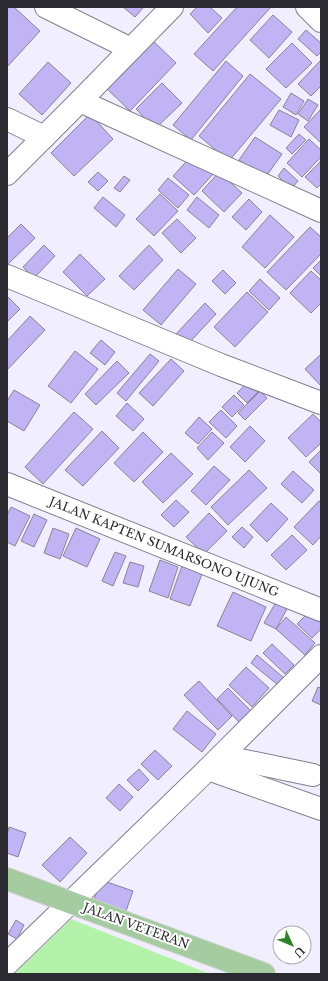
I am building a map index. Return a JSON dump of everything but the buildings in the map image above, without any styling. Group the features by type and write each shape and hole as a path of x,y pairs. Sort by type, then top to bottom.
{"main road":[{"name":"JALAN VETERAN","path":"7,879 264,974"}],"street":[{"path":"46,7 131,49"},
{"path":"7,174 172,7"},
{"path":"307,7 321,21"},
{"path":"80,101 321,211"},
{"path":"7,119 44,137"},
{"path":"7,276 221,365 321,403"},
{"name":"JALAN KAPTEN SUMARSONO UJUNG","path":"7,484 321,610"},
{"path":"7,964 321,656"},
{"path":"214,762 313,776"},
{"path":"214,762 321,809"}],"green space":[{"path":"71,919 210,974 14,974"}]}
